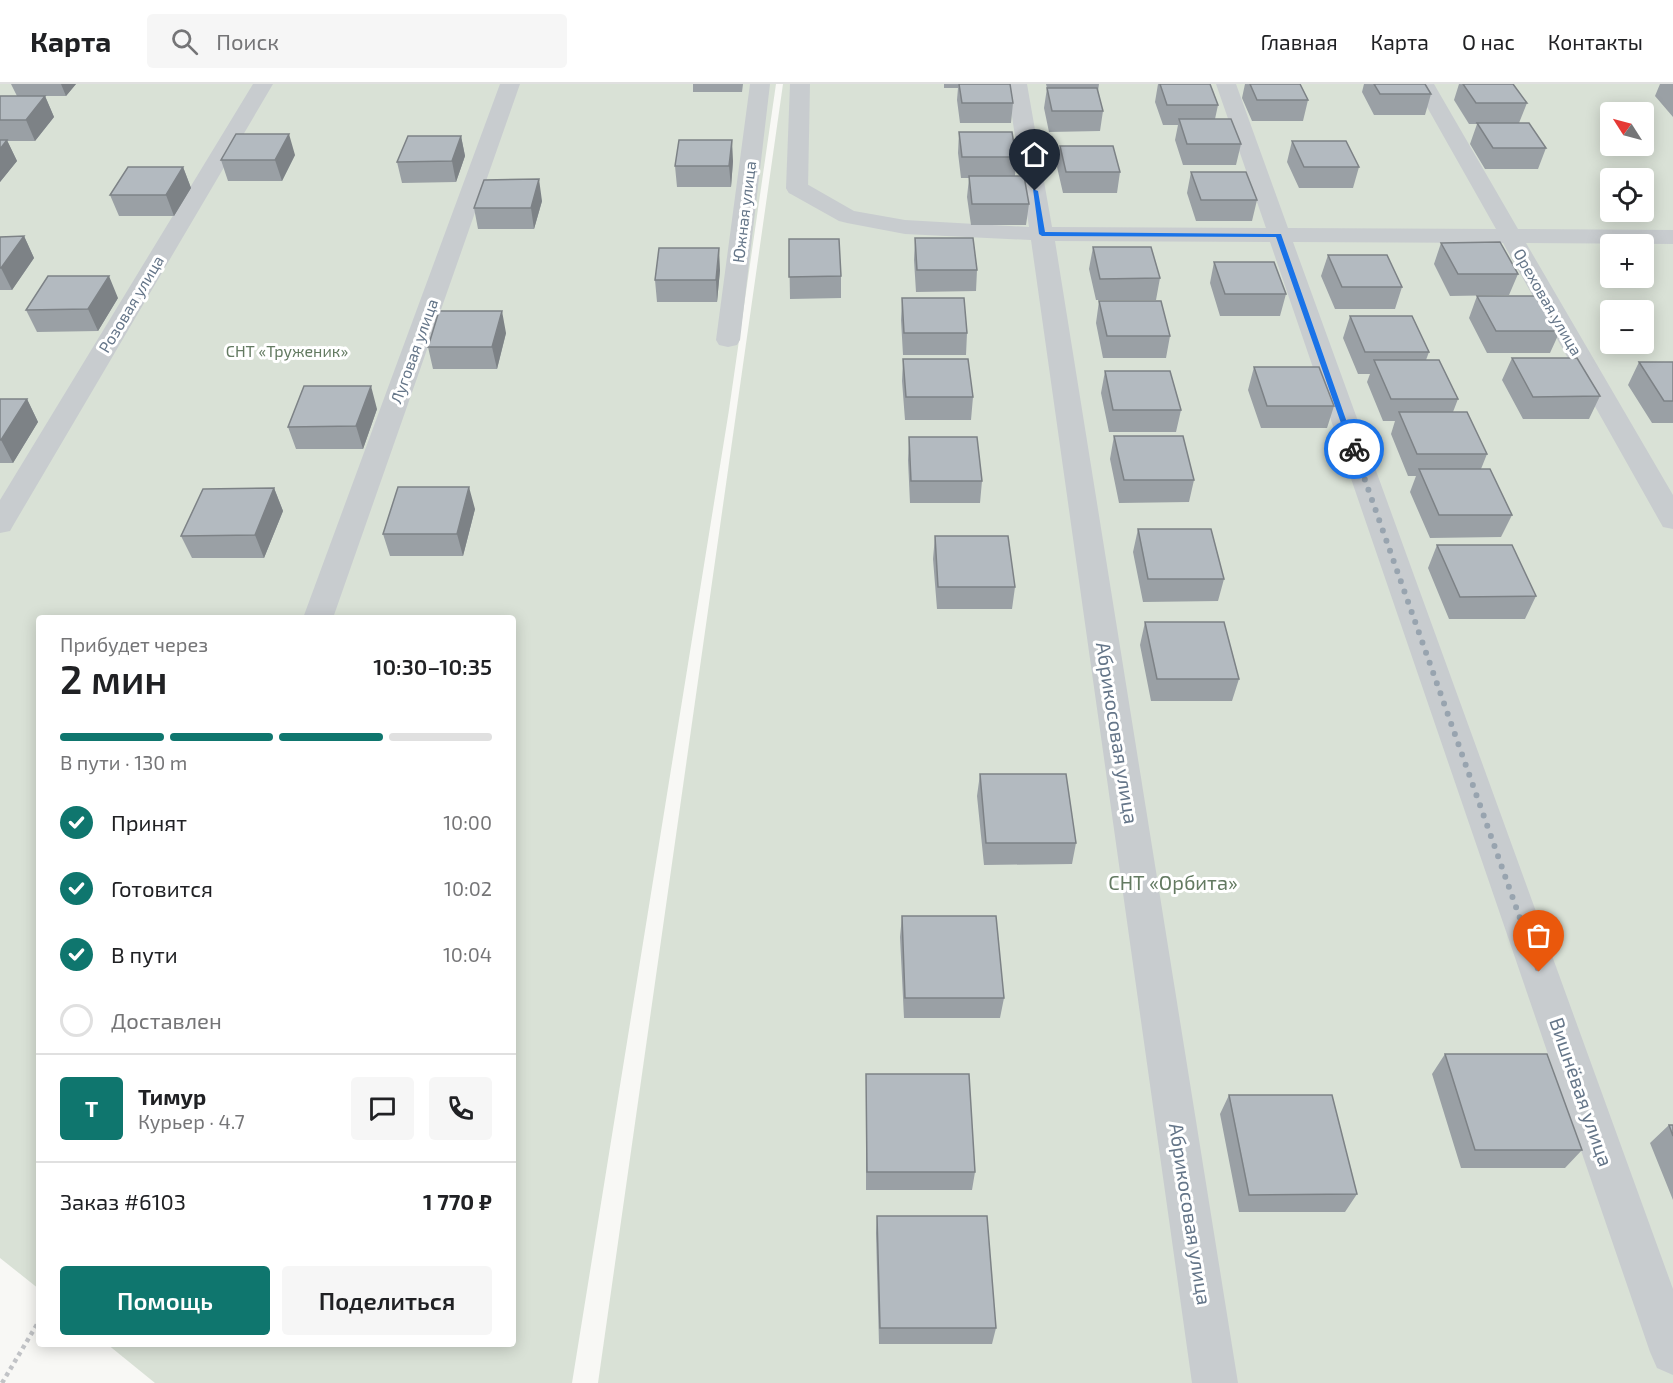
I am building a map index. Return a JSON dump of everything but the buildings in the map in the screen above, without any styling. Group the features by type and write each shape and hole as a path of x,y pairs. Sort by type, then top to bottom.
{"street":[{"name":"Розовая улица","path":"0,524 263,84"},
{"name":"Луговая улица","path":"319,615 510,84"},
{"name":"Южная улица","path":"728,340 760,84"},
{"path":"801,84 797,188 847,216 893,225 1042,234 1673,237"},
{"name":"Абрикосовая улица","path":"1017,84 1042,234 1215,1383"},
{"name":"Вишнёвая улица","path":"1226,84 1673,1352"},
{"name":"Ореховая улица","path":"1424,84 1673,520"}],"path":[{"path":"2,1382 36,1326"}],"green space":[{"name":"СНТ «Труженик»","path":"0,84 776,84 729,410 572,1383 155,1383 111,1347 516,1347 516,615 36,615 36,1287 0,1258"},
{"name":"СНТ «Орбита»","path":"783,84 1673,84 1673,1383 598,1383"}],"way so far":[{"path":"1354,449 1539,972"}],"route":[{"path":"1035,191 1042,234 1279,235 1354,449"}]}
